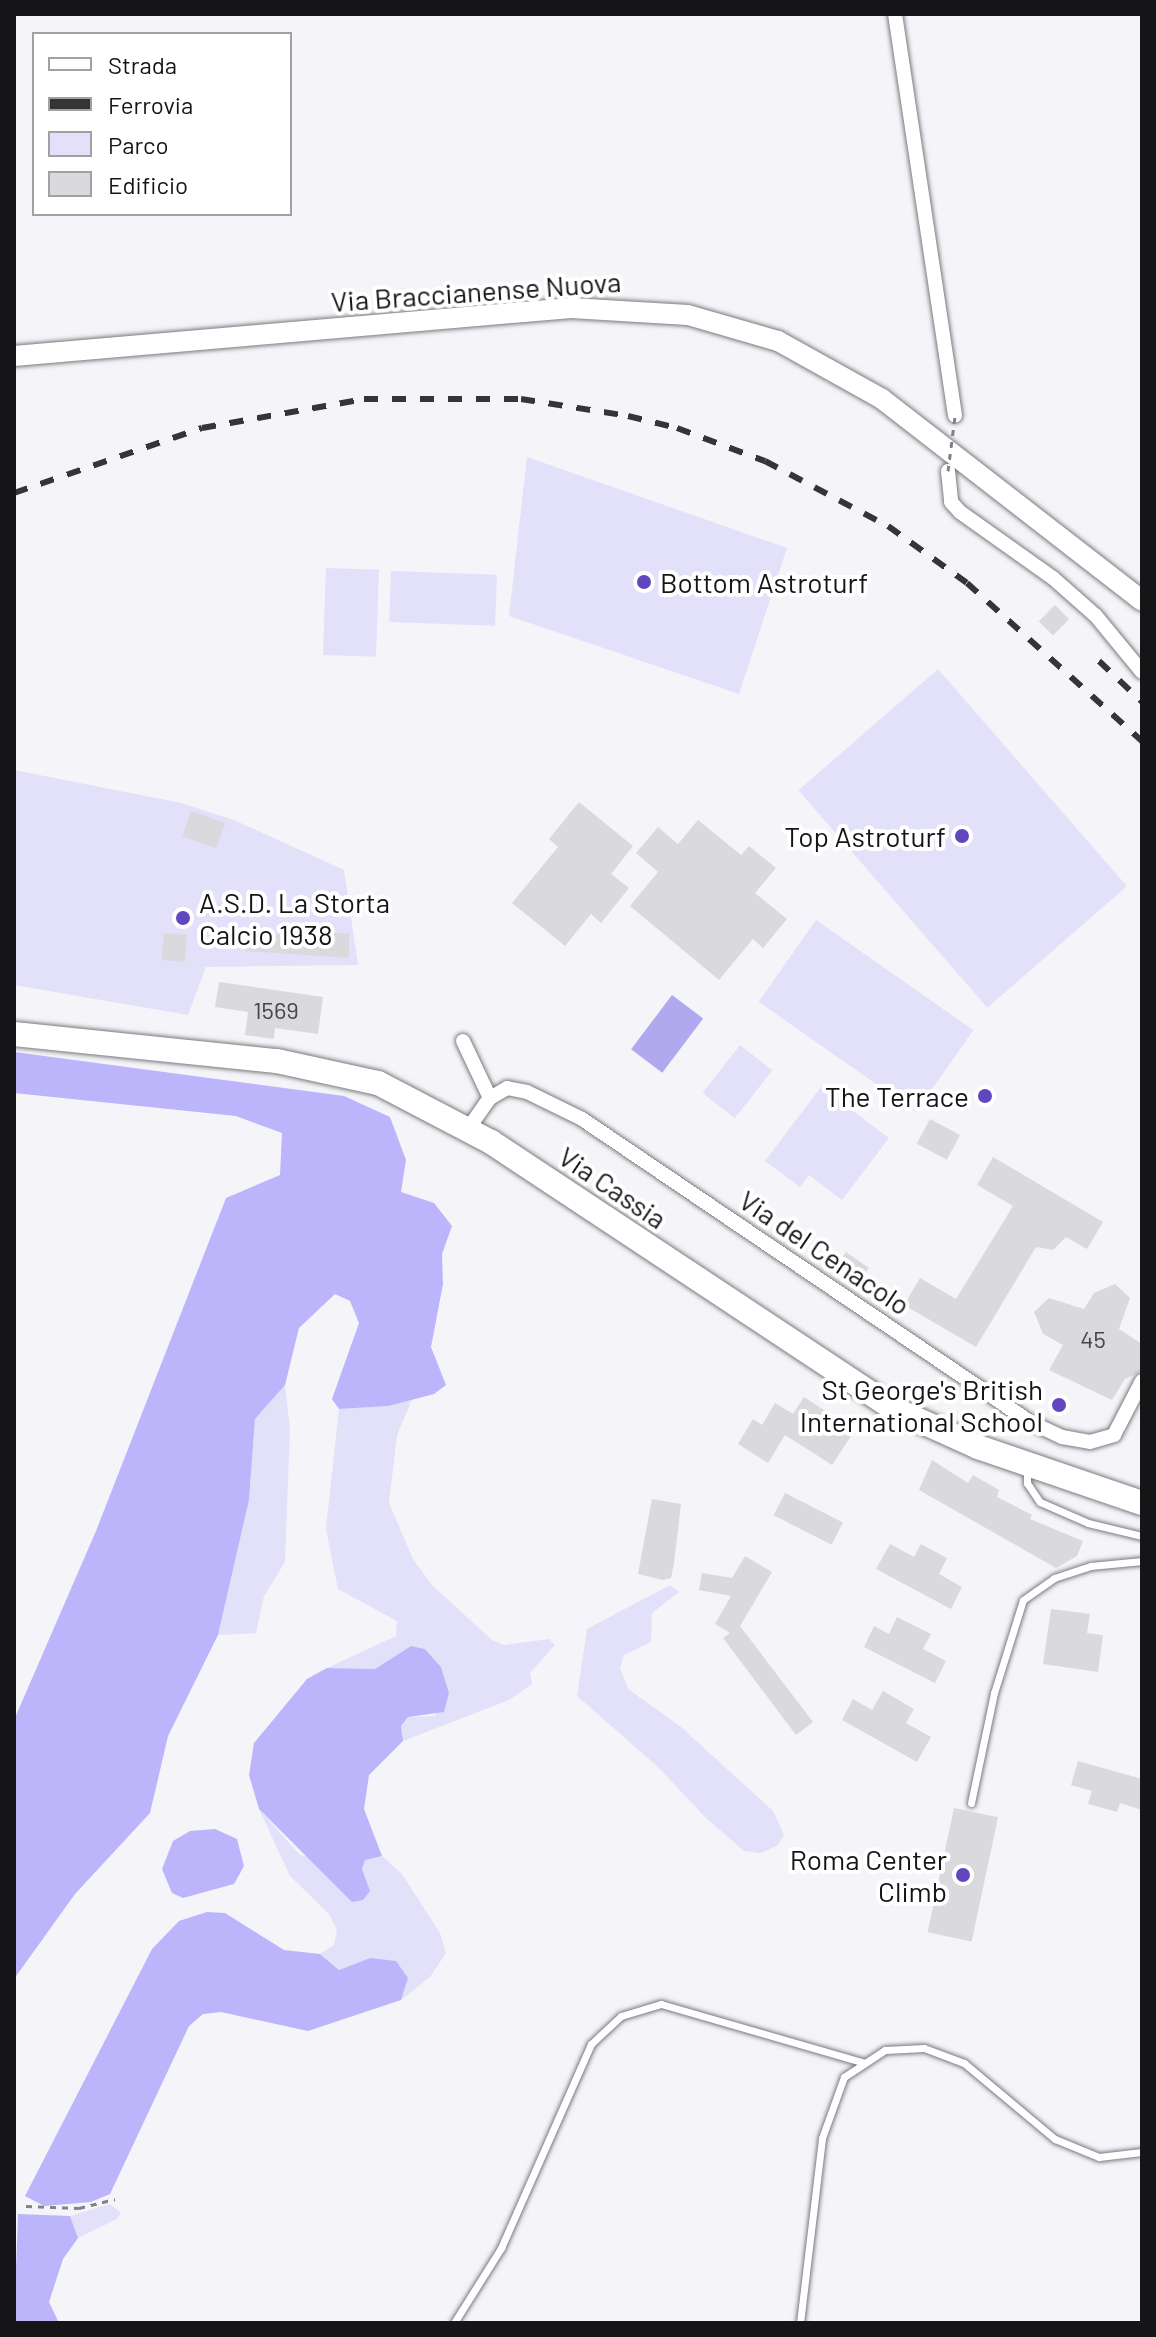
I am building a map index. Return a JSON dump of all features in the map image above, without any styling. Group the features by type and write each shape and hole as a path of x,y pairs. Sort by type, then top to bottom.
{"main road":[{"name":"Via Braccianense Nuova","path":"14,356 571,308 630,308 714,320 778,341 882,399 1142,601"},
{"name":"Via Cassia","path":"14,1034 332,1069 378,1083 468,1129 849,1382 929,1426 1027,1466 1142,1503"}],"street":[{"path":"895,14 955,416"},
{"path":"948,471 951,502 960,512 1053,578 1096,616 1142,672"},
{"path":"463,1041 490,1098 468,1129"},
{"name":"Via del Cenacolo","path":"490,1098 517,1088 582,1119 1052,1433 1090,1442 1114,1435 1142,1381"}],"lane":[{"path":"1027,1466 1027,1483 1040,1502 1088,1523 1142,1536"},
{"path":"971,1803 994,1693 1023,1600 1054,1578 1091,1566 1142,1561"},
{"path":"454,2323 501,2248 591,2044 621,2016 661,2004 865,2063"},
{"path":"800,2323 822,2138 844,2077 885,2050 924,2048 964,2063 1055,2139 1099,2157 1142,2152"}],"path":[{"path":"948,471 955,416"},
{"path":"26,2206 79,2208 115,2199"}],"green space":[{"name":"Bottom Astroturf","path":"527,457 787,548 739,694 509,616"},
{"path":"326,568 379,570 376,657 323,655"},
{"path":"391,571 497,575 495,626 389,622"},
{"name":"Top Astroturf","path":"938,669 1127,886 987,1008 798,790"},
{"name":"A.S.D. La Storta Calcio 1938","path":"14,770 181,803 234,820 344,870 358,965 206,967 188,1015 14,985"},
{"path":"816,920 973,1030 916,1112 759,1002"},
{"path":"740,1045 772,1070 735,1118 702,1093"},
{"path":"821,1087 889,1138 842,1200 809,1175 800,1187 765,1161"},
{"path":"285,1385 290,1429 285,1562 264,1596 256,1633 218,1635 249,1500 255,1419"},
{"path":"414,1395 397,1435 389,1503 413,1559 432,1585 492,1640 504,1645 549,1639 555,1645 530,1673 532,1684 509,1700 403,1741 401,1726 408,1717 435,1716 449,1693 441,1667 425,1649 411,1646 375,1669 327,1668 396,1636 397,1621 338,1589 326,1529 339,1409 388,1406"},
{"path":"670,1585 679,1592 652,1613 651,1642 624,1655 620,1668 628,1689 681,1727 773,1811 784,1835 778,1845 761,1853 744,1851 707,1819 658,1767 577,1696 587,1629"},
{"path":"259,1809 300,1855 362,1869 365,1859 382,1856 402,1874 440,1933 446,1953 430,1977 401,2000 408,1978 370,1958 339,1970 320,1954 334,1945 337,1930 329,1914 290,1876"},
{"path":"110,2204 121,2213 117,2219 78,2238 70,2216"}],"shaded area":[{"path":"672,995 703,1018 662,1073 631,1049"},
{"path":"14,1052 344,1096 390,1117 406,1160 401,1192 434,1203 452,1226 442,1254 443,1284 431,1347 446,1385 434,1394 388,1406 339,1409 332,1399 359,1323 350,1301 335,1294 299,1328 285,1385 255,1419 249,1500 218,1635 168,1736 150,1813 75,1894 14,1979 14,1720 96,1531 226,1198 280,1175 282,1133 236,1116 14,1093"},
{"path":"411,1646 425,1649 441,1667 449,1693 444,1712 408,1717 401,1726 403,1741 369,1775 364,1809 382,1856 365,1860 362,1869 370,1891 363,1900 352,1902 259,1809 249,1775 254,1743 307,1679 327,1668 375,1669"},
{"path":"215,1829 237,1839 244,1866 234,1884 183,1898 172,1893 162,1869 173,1841 190,1831"},
{"path":"207,1912 225,1913 284,1950 320,1954 339,1970 370,1958 396,1961 408,1978 401,2000 308,2031 221,2012 203,2014 189,2026 110,2194 91,2202 44,2206 25,2196 152,1949 179,1921"},
{"path":"18,2214 70,2216 78,2238 63,2259 49,2302 59,2323 14,2323"}],"building":[{"path":"1055,605 1069,619 1053,635 1039,621"},
{"path":"579,802 633,846 611,874 629,888 601,923 591,914 565,946 512,903 558,847 549,839"},
{"path":"191,811 225,823 216,848 182,837"},
{"path":"698,820 741,855 749,846 776,868 755,893 787,919 763,948 753,939 719,980 630,906 658,872 636,853 658,827 678,844"},
{"path":"164,933 187,935 185,962 162,960"},
{"path":"349,933 349,958 245,951 244,935"},
{"path":"219,982 323,997 318,1034 275,1028 274,1039 245,1035 248,1012 215,1007"},
{"path":"930,1119 960,1135 947,1160 917,1144"},
{"path":"993,1157 1103,1222 1087,1249 1066,1237 1053,1250 1036,1247 976,1347 904,1305 920,1278 956,1299 1013,1206 977,1185"},
{"path":"846,1252 869,1268 858,1284 835,1268"},
{"path":"1115,1284 1130,1298 1119,1329 1142,1344 1142,1371 1125,1379 1112,1400 1049,1370 1063,1345 1043,1334 1034,1312 1049,1298 1084,1309 1094,1293"},
{"path":"804,1397 855,1430 832,1465 785,1435 768,1463 738,1444 753,1419 762,1425 775,1403 793,1414"},
{"path":"932,1460 968,1483 973,1475 999,1490 997,1497 1032,1515 1030,1519 1083,1541 1077,1556 1056,1568 919,1490"},
{"path":"785,1493 843,1523 832,1545 774,1515"},
{"path":"652,1499 681,1504 671,1578 663,1580 638,1574"},
{"path":"890,1544 914,1557 921,1544 947,1558 939,1574 962,1587 951,1609 876,1569"},
{"path":"745,1556 772,1572 740,1626 813,1722 796,1735 723,1638 730,1633 715,1624 731,1596 699,1590 702,1573 732,1578"},
{"path":"1051,1609 1090,1614 1087,1633 1103,1635 1098,1672 1043,1664"},
{"path":"897,1617 931,1634 923,1649 946,1661 935,1683 864,1647 874,1626 889,1634"},
{"path":"883,1691 914,1709 906,1723 931,1737 917,1762 842,1720 853,1699 872,1710"},
{"path":"1078,1761 1142,1779 1142,1810 1120,1803 1117,1812 1088,1804 1092,1791 1071,1785"},
{"name":"Roma Center Climb","path":"954,1808 998,1817 972,1942 928,1932"}],"railway":[{"path":"14,493 202,428 364,399 521,399 628,416 677,428 765,461 888,526 967,583 1142,741"},
{"path":"1099,661 1142,702"}],"place":[{"name":"Bottom Astroturf","path":"644,582"},
{"name":"Top Astroturf","path":"962,836"},
{"name":"A.S.D. La Storta Calcio 1938","path":"183,918"},
{"name":"The Terrace","path":"985,1096"},
{"name":"St George's British International School","path":"1059,1405"},
{"name":"Roma Center Climb","path":"963,1875"}]}
